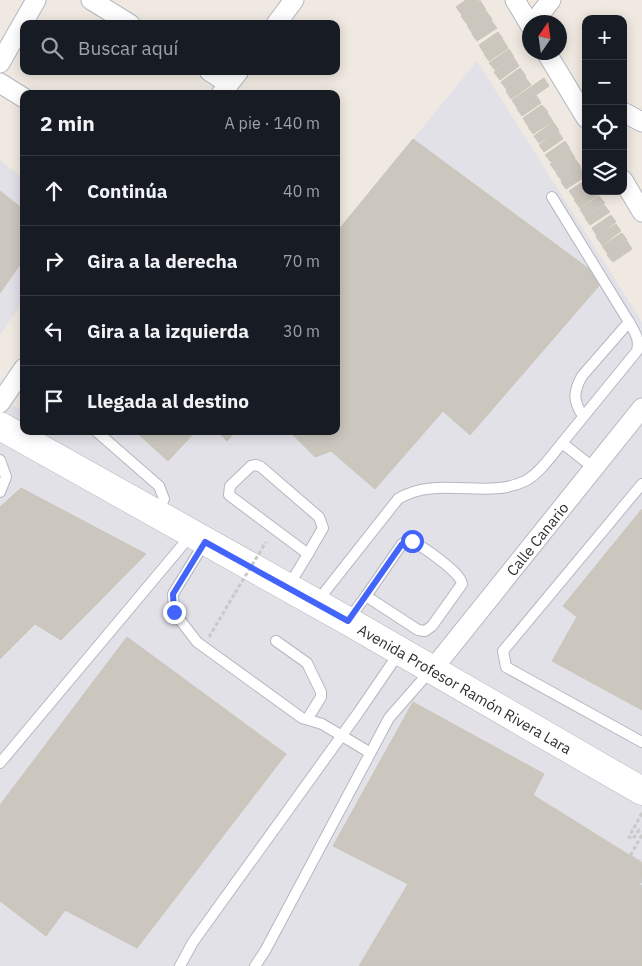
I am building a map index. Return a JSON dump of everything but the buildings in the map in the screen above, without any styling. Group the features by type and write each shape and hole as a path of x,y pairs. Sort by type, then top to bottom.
{"main road":[{"name":"Avenida Profesor Ramón Rivera Lara","path":"3,433 348,621 642,791"}],"street":[{"path":"25,20 36,0"},
{"path":"91,0 124,20"},
{"path":"279,20 294,0"},
{"path":"515,0 524,15"},
{"path":"540,15 552,0"},
{"path":"0,63 20,28"},
{"path":"551,60 582,111"},
{"path":"216,75 230,83"},
{"path":"562,78 582,89"},
{"path":"0,83 20,96"},
{"path":"627,114 642,122"},
{"path":"627,187 642,212"},
{"path":"0,403 18,384"},
{"name":"Calle Canario","path":"432,670 642,408"}],"lane":[{"path":"315,603 398,499 409,492 426,489 508,487 526,480 562,443 637,351 638,338 552,197"},
{"path":"583,416 576,405 574,395 577,385 582,376 629,322"},
{"path":"101,435 160,486 164,499 157,516"},
{"path":"562,443 594,468"},
{"path":"0,460 6,477 5,484 0,492"},
{"path":"288,588 308,554 323,528 319,517 261,467 250,466 230,486 229,495 308,554"},
{"path":"642,484 503,651 506,667 642,742"},
{"path":"198,539 173,594 174,612 203,646 302,718 308,718 369,752"},
{"path":"0,764 198,539"},
{"path":"348,621 402,544 407,541 412,541 439,559 462,584 432,626 425,632 418,630 366,596"},
{"path":"276,641 307,663 321,692 321,697 308,718"},
{"path":"180,966 193,942 399,652"},
{"path":"255,966 389,718 432,670"}],"path":[{"path":"203,646 266,542"},
{"path":"642,813 629,837 634,839 639,830 642,831"},
{"path":"642,835 630,856 642,863"},
{"path":"642,879 639,885 642,886"}],"shaded area":[{"path":"477,61 642,322 642,966 0,966 0,396 18,408 20,407 20,435 340,435 340,228"},
{"path":"0,160 20,176 20,306 0,335"}],"route":[{"path":"174,612 173,594 186,570 205,542 348,621 402,544 412,541"}]}
